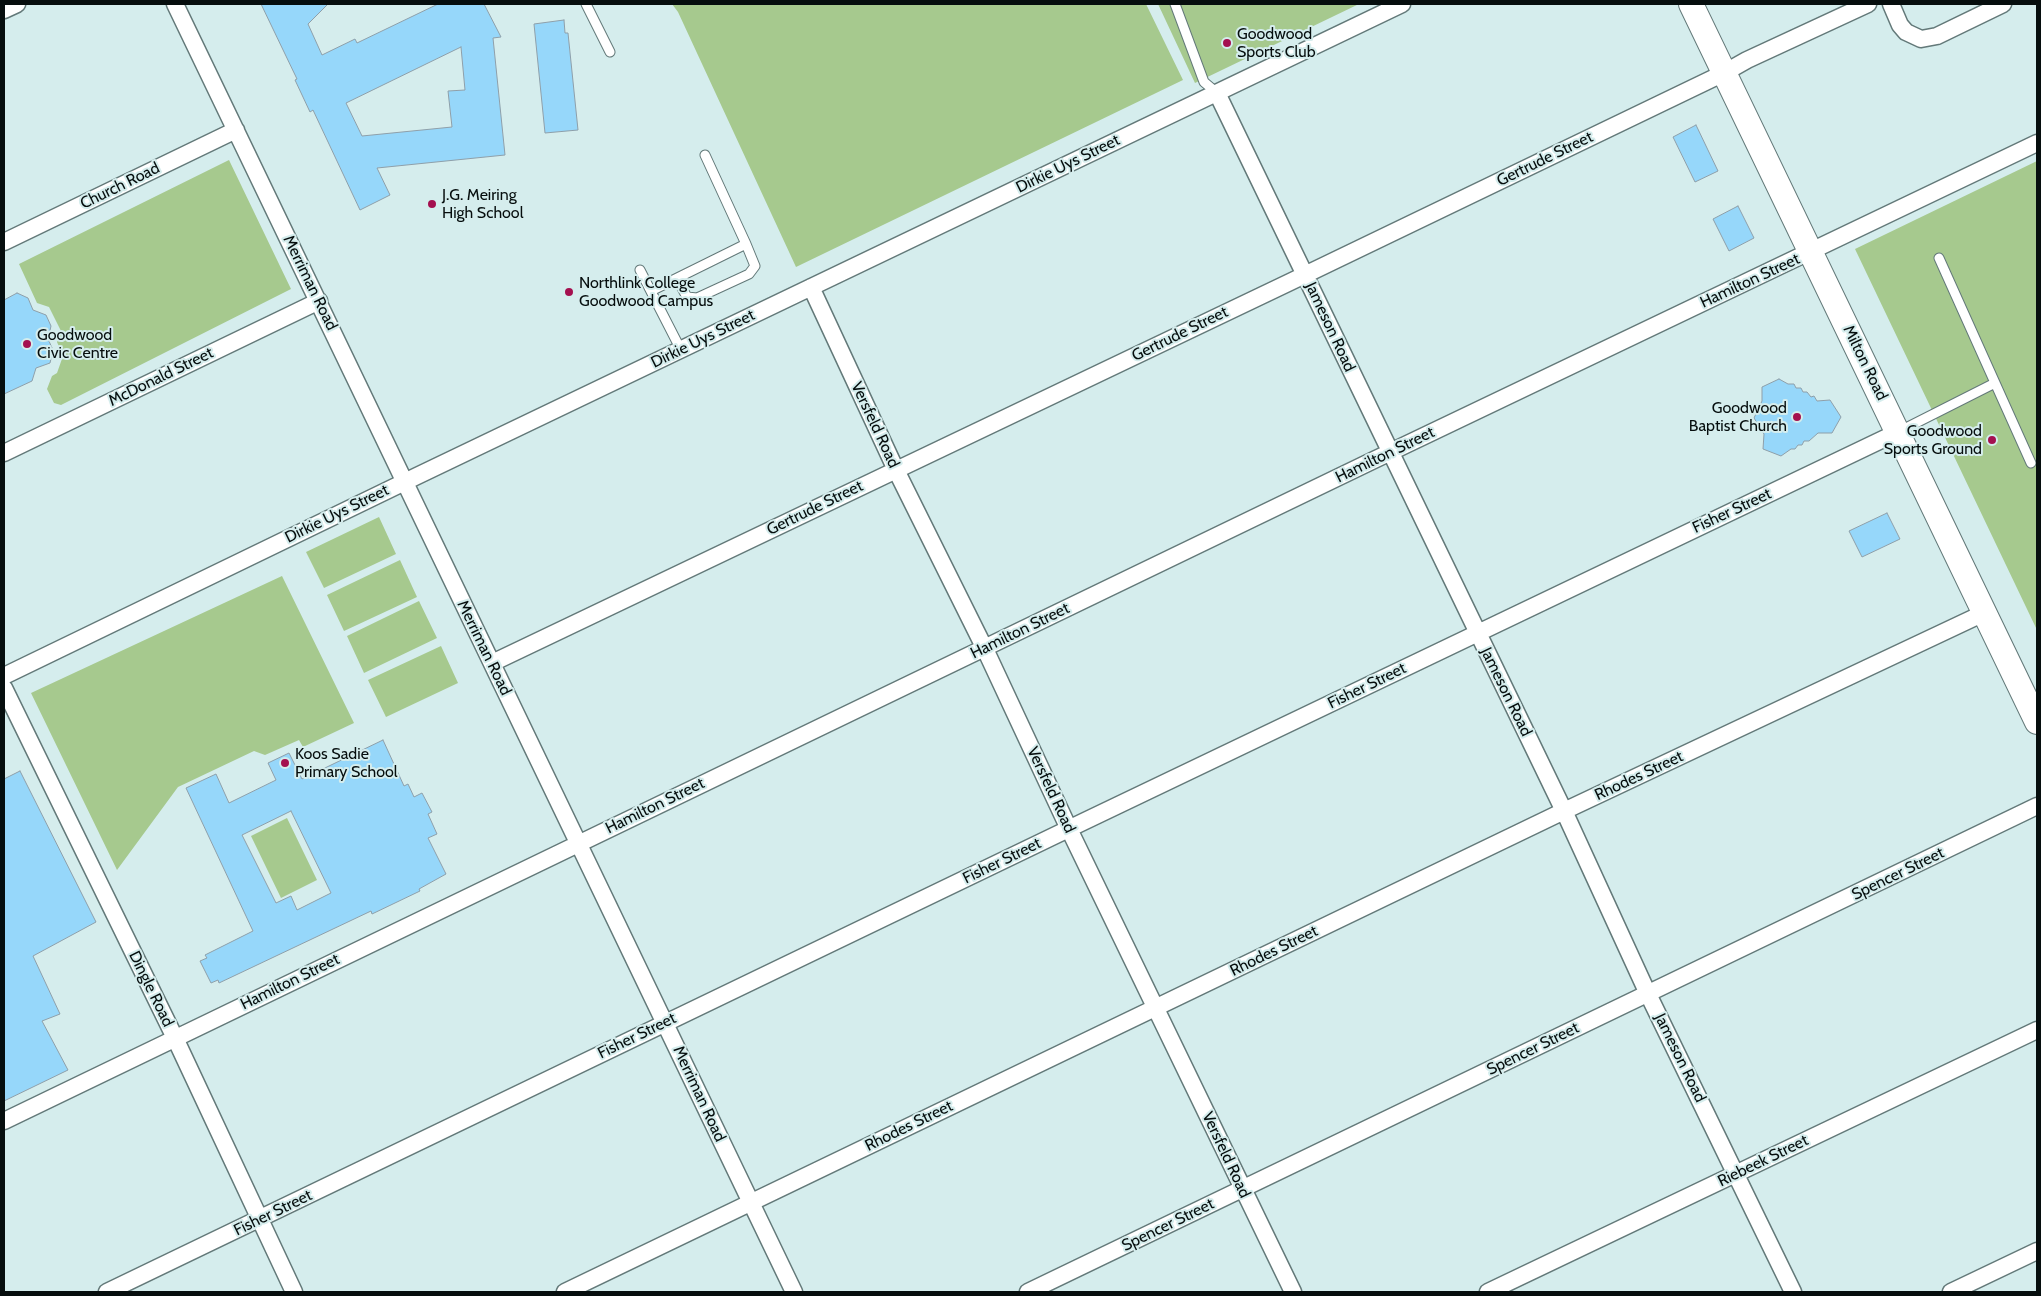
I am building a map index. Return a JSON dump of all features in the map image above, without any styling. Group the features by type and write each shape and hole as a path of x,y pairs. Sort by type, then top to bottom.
{"street":[{"path":"4,10 17,4"},
{"name":"Merriman Road","path":"175,4 794,1292"},
{"name":"Dirkie Uys Street","path":"4,676 404,482 1402,4"},
{"name":"Milton Road","path":"1691,4 2037,722"},
{"name":"Gertrude Street","path":"492,663 1724,73 1747,60 1868,4"},
{"path":"1891,4 1900,25 1906,32 1921,39 1936,36 2003,4"},
{"name":"Jameson Road","path":"1217,93 1564,811 1648,994 1793,1292"},
{"name":"Church Road","path":"4,242 236,130"},
{"name":"Hamilton Street","path":"4,1120 2037,143"},
{"name":"Versfeld Road","path":"811,287 896,470 984,648 1292,1292"},
{"name":"McDonald Street","path":"4,453 319,301"},
{"name":"Fisher Street","path":"107,1292 1898,432"},
{"name":"Rhodes Street","path":"565,1292 1564,811 1984,613"},
{"name":"Dingle Road","path":"4,688 175,1038 294,1292"},
{"name":"Spencer Street","path":"1028,1292 2037,806"},
{"name":"Riebeek Street","path":"1488,1292 2037,1030"},
{"path":"1951,1292 2037,1251"}],"lane":[{"path":"586,4 610,52"},
{"path":"1175,4 1204,82 1217,93"},
{"path":"677,279 687,297 697,298 749,274 753,270 754,262 705,155"},
{"path":"651,291 746,244"},
{"path":"1939,258 2031,463"},
{"path":"640,270 681,350"},
{"path":"1898,432 1995,383"}],"green space":[{"path":"672,4 1146,4 1183,80 796,267 678,12"},
{"name":"Goodwood Sports Club","path":"1158,4 1359,4 1195,83"},
{"path":"229,160 291,289 61,405 54,403 47,389 52,376 57,373 63,356 57,342 61,331 49,307 37,303 19,264"},
{"name":"Goodwood Sports Ground","path":"2037,161 2037,630 1855,249"},
{"path":"379,517 396,554 324,588 306,552"},
{"path":"400,560 417,597 344,631 327,595"},
{"path":"282,576 354,723 303,747 299,740 265,755 254,751 178,787 117,870 31,693"},
{"path":"419,601 437,638 364,673 347,636"},
{"path":"441,646 458,683 386,717 368,680"},
{"path":"287,818 317,880 281,898 251,836"}],"building":[{"path":"261,4 328,4 308,24 322,55 355,39 357,43 438,4 484,4 501,37 493,38 505,155 377,168 390,195 360,210 313,110 310,112 295,80 297,79","holes":["461,47 465,90 448,91 452,127 362,136 346,103"]},
{"path":"564,20 565,33 568,33 578,130 545,133 534,24"},
{"path":"1696,125 1718,171 1695,182 1673,137"},
{"path":"1738,206 1754,238 1729,251 1713,219"},
{"name":"Goodwood Civic Centre","path":"17,293 28,298 33,310 46,315 51,326 48,339 53,350 50,363 36,368 32,381 4,394 4,300"},
{"name":"Goodwood Baptist Church","path":"1779,379 1788,384 1794,384 1796,388 1801,388 1803,392 1807,392 1811,397 1814,396 1817,401 1830,400 1841,417 1832,433 1818,433 1809,441 1804,441 1802,445 1798,445 1795,449 1791,449 1781,456 1763,449 1764,434 1754,418 1762,401 1762,387"},
{"path":"1887,513 1900,539 1862,557 1849,531"},
{"path":"383,740 404,786 408,784 414,797 422,793 432,812 428,814 437,834 428,838 446,874 419,889 420,891 372,914 371,911 219,983 218,980 211,983 200,961 207,958 205,955 253,931 186,788 216,774 229,803 276,780 268,763 289,753 302,779","holes":["291,811 331,893 297,910 291,896 276,903 242,835"]},
{"path":"20,771 96,922 33,956 60,1014 42,1021 68,1070 4,1101 4,779"}],"place":[{"name":"Goodwood Sports Club","path":"1227,43"},
{"name":"J.G. Meiring High School","path":"432,204"},
{"name":"Northlink College Goodwood Campus","path":"569,292"},
{"name":"Goodwood Civic Centre","path":"27,344"},
{"name":"Goodwood Baptist Church","path":"1797,417"},
{"name":"Goodwood Sports Ground","path":"1992,440"},
{"name":"Koos Sadie Primary School","path":"285,763"}]}
